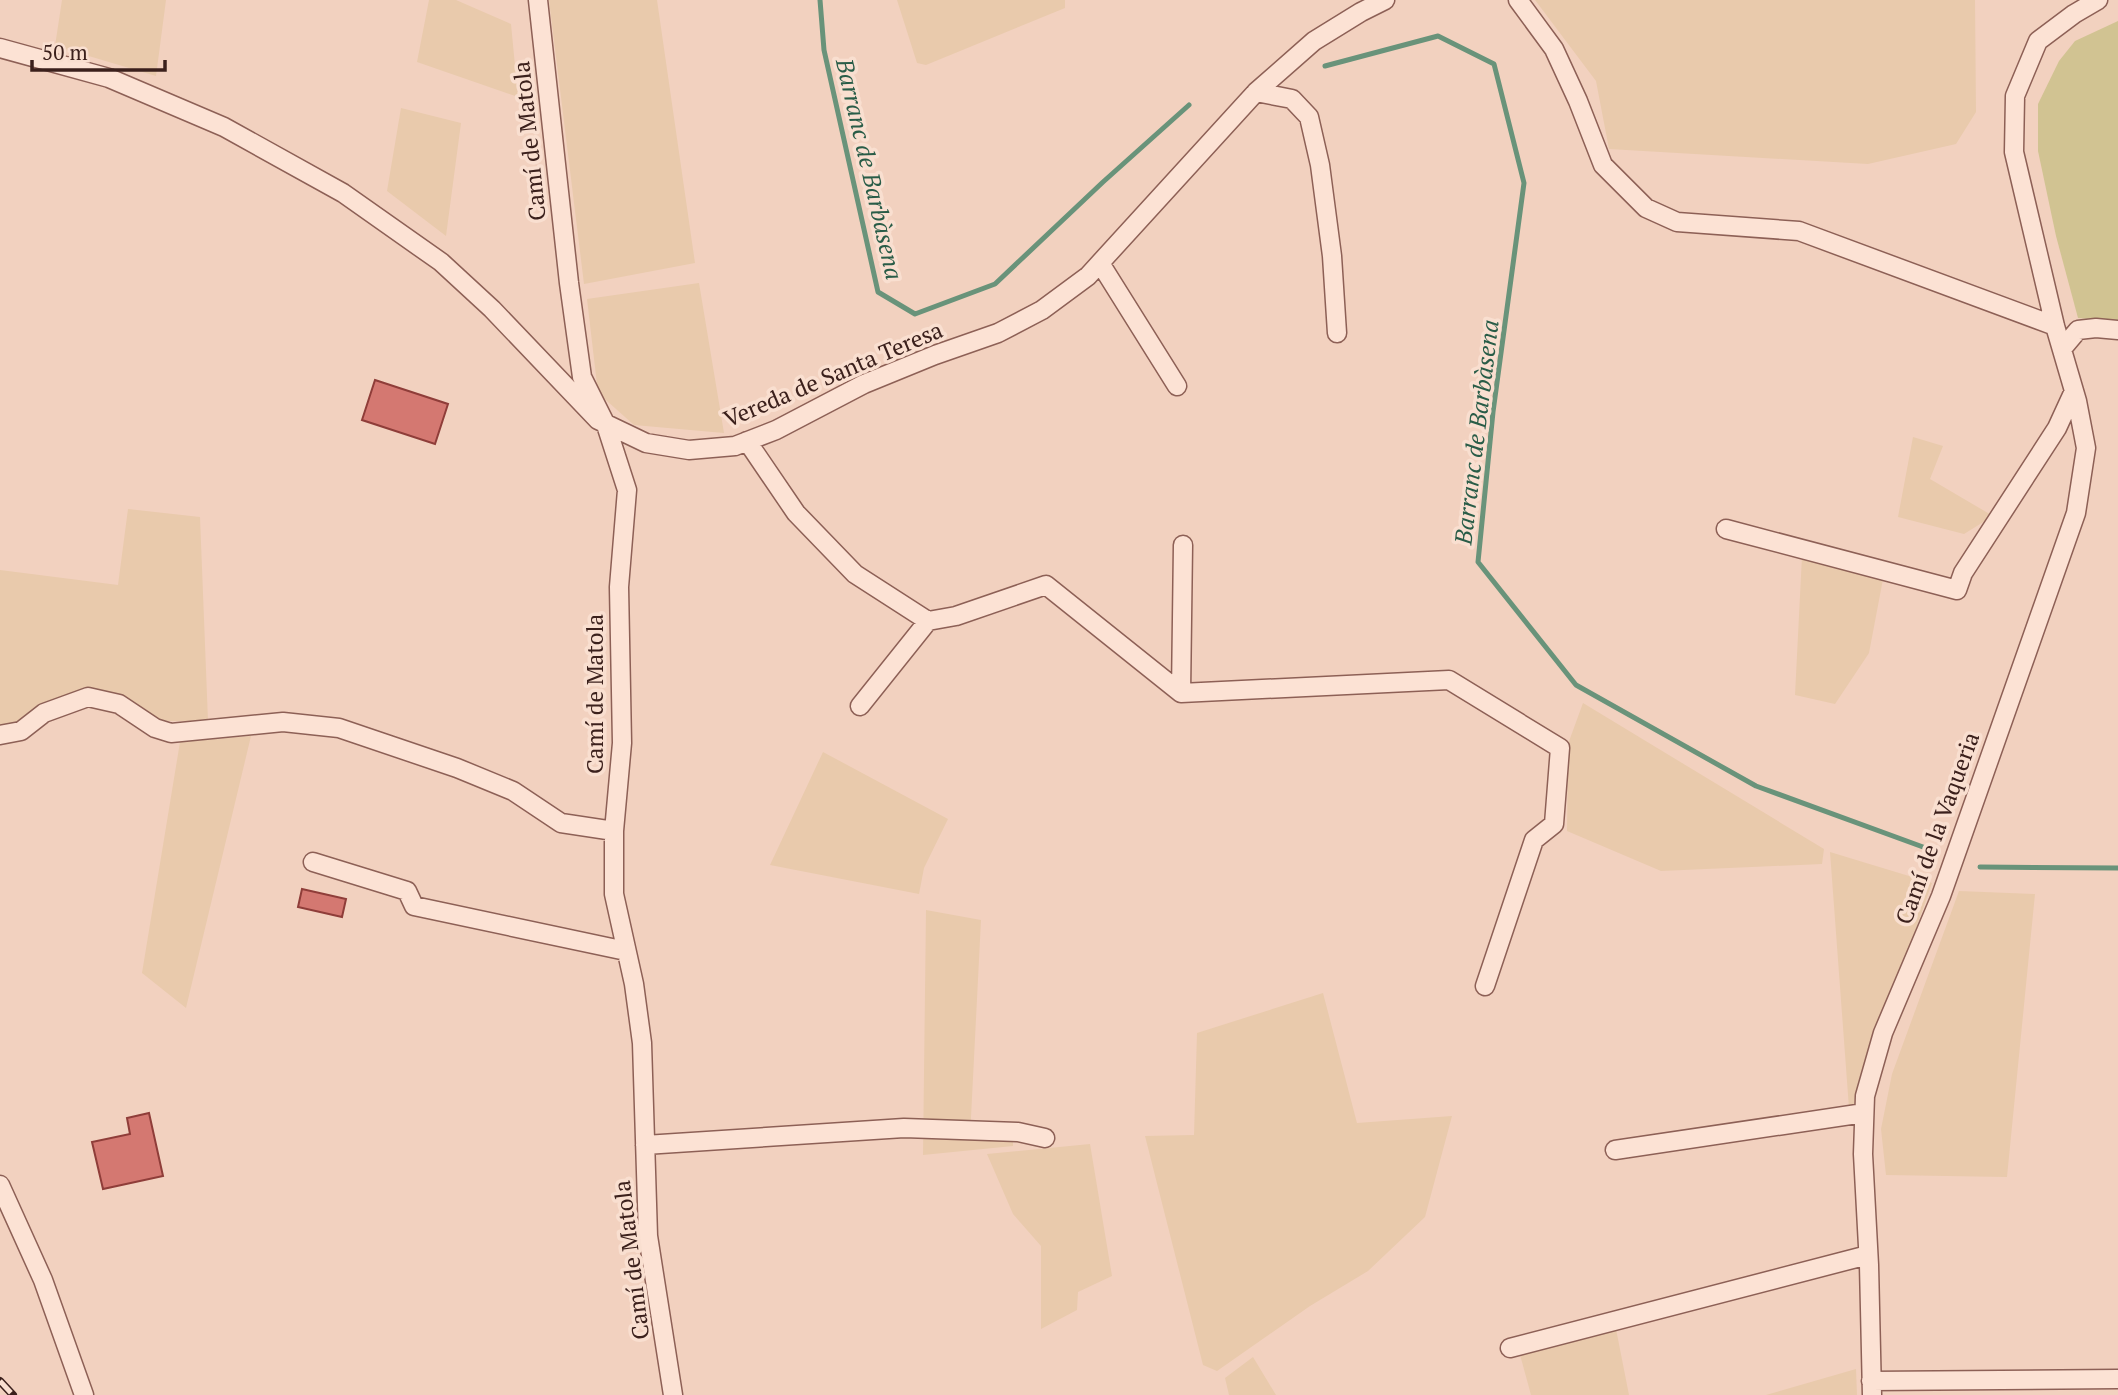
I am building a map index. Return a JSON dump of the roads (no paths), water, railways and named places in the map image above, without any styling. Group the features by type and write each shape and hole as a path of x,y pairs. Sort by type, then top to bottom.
{"street":[{"name":"Camí de Matola","path":"538,0 582,377 606,425 627,490 619,587 622,743 614,831 614,894 642,1043 648,1236 673,1395"},
{"name":"Vereda de Santa Teresa","path":"0,48 109,78 224,127 343,193 440,262 492,309 598,420 646,443 689,450 735,446 776,429 864,384 998,333 1042,310 1088,276 1256,92 1314,41 1385,0"},
{"path":"1518,0 1554,49 1578,101 1602,165 1646,208 1677,222 1800,231 2055,326"},
{"name":"Camí de la Vaqueria","path":"1872,1388 1863,1154 1865,1096 1883,1033 1941,896 2076,513 2086,448 2014,152 2015,96 2038,41 2098,0"},
{"path":"1256,92 1292,99 1309,117 1320,165 1332,256 1337,333"},
{"path":"1100,263 1177,386"},
{"path":"2062,349 2078,330 2118,330"},
{"path":"1726,529 1957,590 1963,573 2057,428 2074,391"},
{"path":"747,441 796,513 855,574 928,621"},
{"path":"1181,693 1183,545"},
{"path":"860,706 928,621 956,616 1046,585 1181,693 1449,680 1560,748 1554,824 1534,840 1485,986"},
{"path":"0,735 20,731 44,713 88,697 119,704 155,729 170,733 283,722 339,728 457,768 513,791 561,823 614,831"},
{"path":"313,862 407,891 414,906 626,951"},
{"path":"1615,1150 1864,1114"},
{"path":"645,1145 904,1128 1018,1132 1045,1138"},
{"path":"0,1185 43,1280 84,1395"},
{"path":"1510,1348 1868,1255"},
{"path":"1872,1388 2118,1379"}],"waterway":[{"name":"Barranc de Barbàsena","path":"820,0 824,50 878,292 915,314 995,284 1189,105"},
{"name":"Barranc de Barbàsena","path":"1325,66 1438,36 1494,64 1524,183 1493,412 1478,562 1576,685 1756,786 1934,851"},
{"name":"Barranc de Barbàsena","path":"1980,867 2118,868"}],"railway":[{"path":"0,1381 13,1395"}]}
